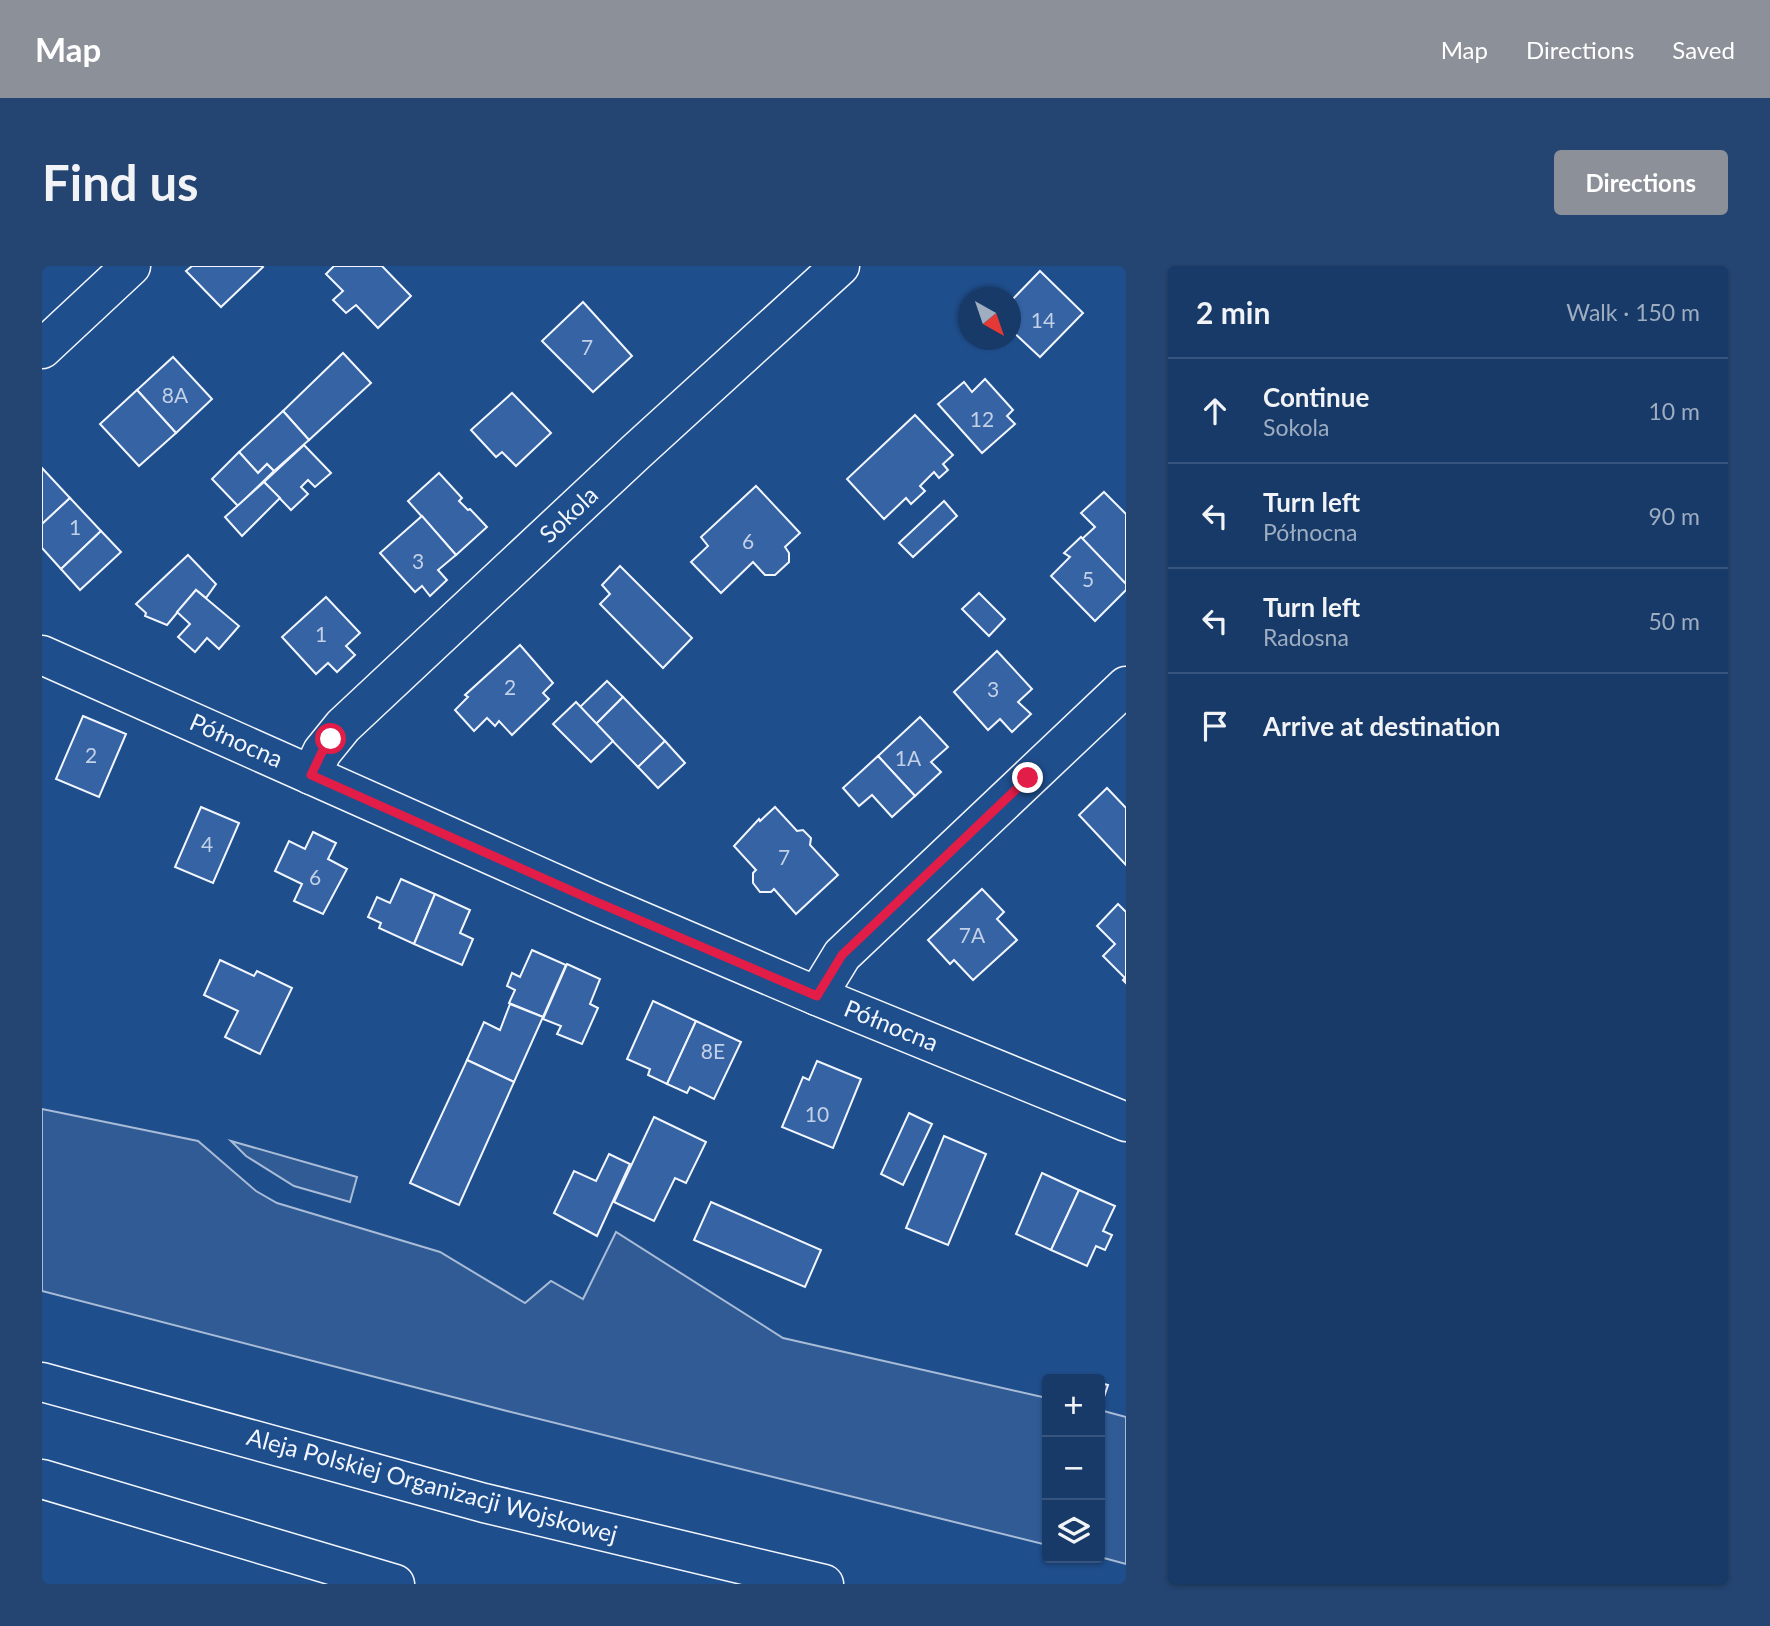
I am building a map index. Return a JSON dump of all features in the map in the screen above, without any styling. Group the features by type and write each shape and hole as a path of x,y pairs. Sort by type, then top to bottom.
{"main road":[{"path":"42,349 131,266"},
{"name":"Sokola","path":"311,775 322,752 343,726 637,451 840,266"},
{"name":"Północna","path":"42,655 592,900 817,996 1126,1122"},
{"path":"817,996 842,955 1126,685"},
{"name":"Aleja Polskiej Organizacji Wojskowej","path":"42,1382 484,1503 824,1584"},
{"path":"42,1479 395,1584"}],"shaded area":[{"path":"42,1109 198,1141 256,1191 277,1203 440,1252 525,1303 551,1281 583,1299 616,1232 783,1338 1042,1397 1042,1544 507,1411 42,1291"},
{"path":"231,1141 357,1177 350,1202 294,1186 246,1156"},
{"path":"1105,1411 1126,1417 1126,1564 1105,1558"}],"building":[{"path":"192,266 263,267 221,307 186,271"},
{"path":"334,266 382,266 411,296 378,328 356,305 346,313 333,300 343,291 326,274"},
{"path":"1040,271 1083,313 1040,357 1021,339 1021,291"},
{"path":"583,302 632,356 593,392 542,341"},
{"path":"343,353 371,383 309,440 283,411"},
{"path":"173,357 212,399 176,433 137,390"},
{"path":"985,379 1013,410 1007,416 1015,424 982,453 938,404 964,382 972,392"},
{"path":"137,390 176,433 139,466 100,424"},
{"path":"512,393 551,433 516,466 502,452 496,457 471,430"},
{"path":"283,411 309,440 274,471 267,464 258,473 239,452"},
{"path":"915,415 953,455 943,464 948,470 939,478 934,472 920,486 925,491 911,504 906,498 884,519 847,479"},
{"path":"304,445 331,473 315,487 308,480 301,487 308,494 291,510 264,482"},
{"path":"239,452 258,473 267,464 274,471 238,506 212,479"},
{"path":"42,468 70,498 42,524"},
{"path":"439,473 462,498 459,501 487,527 456,555 408,501"},
{"path":"264,482 280,498 242,536 225,517"},
{"path":"756,486 800,533 785,547 789,553 789,562 775,575 765,575 753,562 721,593 691,562 708,546 701,537"},
{"path":"1104,492 1126,514 1126,584 1082,539 1095,527 1081,513"},
{"path":"70,498 101,531 61,569 42,548 42,524"},
{"path":"944,501 957,516 913,557 899,543"},
{"path":"422,516 456,555 438,570 447,580 430,596 422,586 415,592 380,553"},
{"path":"101,531 121,552 80,590 61,569"},
{"path":"1081,537 1126,584 1126,590 1095,621 1051,576 1070,557 1064,553"},
{"path":"188,555 216,584 206,598 196,590 167,625 145,616 146,613 136,604"},
{"path":"620,566 692,638 663,668 600,604 610,594 602,585"},
{"path":"196,590 239,626 219,649 207,638 195,652 178,637 190,624 177,612"},
{"path":"979,593 1005,619 989,636 962,609"},
{"path":"326,597 360,633 346,646 355,655 337,672 328,663 316,674 282,637"},
{"path":"520,645 553,683 543,693 549,699 512,735 499,721 495,726 487,718 474,731 455,710 468,697 465,695"},
{"path":"997,651 1032,689 1018,702 1031,714 1012,732 1000,719 988,730 954,692"},
{"path":"607,681 623,697 596,724 580,707"},
{"path":"623,697 665,741 638,767 596,724"},
{"path":"576,702 613,741 591,762 553,724"},
{"path":"83,716 126,734 99,797 56,779"},
{"path":"920,717 948,747 931,762 941,772 915,796 878,756"},
{"path":"665,741 685,763 658,788 638,767"},
{"path":"878,756 915,796 892,817 872,795 859,806 843,788"},
{"path":"1107,788 1126,808 1126,865 1079,815"},
{"path":"201,807 239,823 213,883 175,867"},
{"path":"775,807 797,831 803,830 811,838 810,845 838,875 796,914 774,889 771,892 760,892 753,883 753,873 756,870 734,846 759,819 760,821"},
{"path":"313,832 336,843 328,859 347,869 323,914 294,901 302,884 275,871 289,841 305,849"},
{"path":"401,879 435,894 414,944 379,928 381,923 368,917 377,897 390,903"},
{"path":"982,889 1004,912 997,919 1017,940 973,980 954,960 950,964 928,940"},
{"path":"435,894 470,910 460,933 473,939 462,965 414,944"},
{"path":"1118,904 1126,912 1126,983 1123,980 1125,978 1103,956 1115,944 1097,926"},
{"path":"532,950 566,965 543,1017 509,1003 515,990 507,986 512,973 520,977"},
{"path":"220,960 254,976 257,971 292,988 260,1054 225,1037 238,1011 204,995"},
{"path":"567,964 600,979 590,1004 598,1008 582,1044 557,1034 561,1026 543,1019"},
{"path":"653,1001 696,1021 667,1084 648,1075 650,1069 627,1059"},
{"path":"510,1004 543,1017 514,1082 467,1060 484,1022 500,1030"},
{"path":"696,1021 741,1042 714,1099 690,1087 687,1093 667,1084"},
{"path":"467,1060 514,1082 459,1205 410,1183"},
{"path":"817,1061 861,1079 833,1148 782,1127 803,1077 809,1080"},
{"path":"909,1113 932,1124 903,1185 881,1174"},
{"path":"654,1117 706,1142 686,1183 675,1178 654,1221 614,1202"},
{"path":"944,1136 986,1154 948,1245 906,1228"},
{"path":"609,1154 630,1164 597,1236 554,1213 574,1171 596,1181"},
{"path":"1042,1173 1079,1190 1051,1250 1016,1234"},
{"path":"1079,1190 1115,1206 1103,1231 1112,1235 1105,1250 1096,1246 1087,1266 1051,1250"},
{"path":"711,1202 821,1250 805,1287 694,1240"}],"route":[{"path":"331,739 311,775 817,996 842,955 1028,778"}]}
